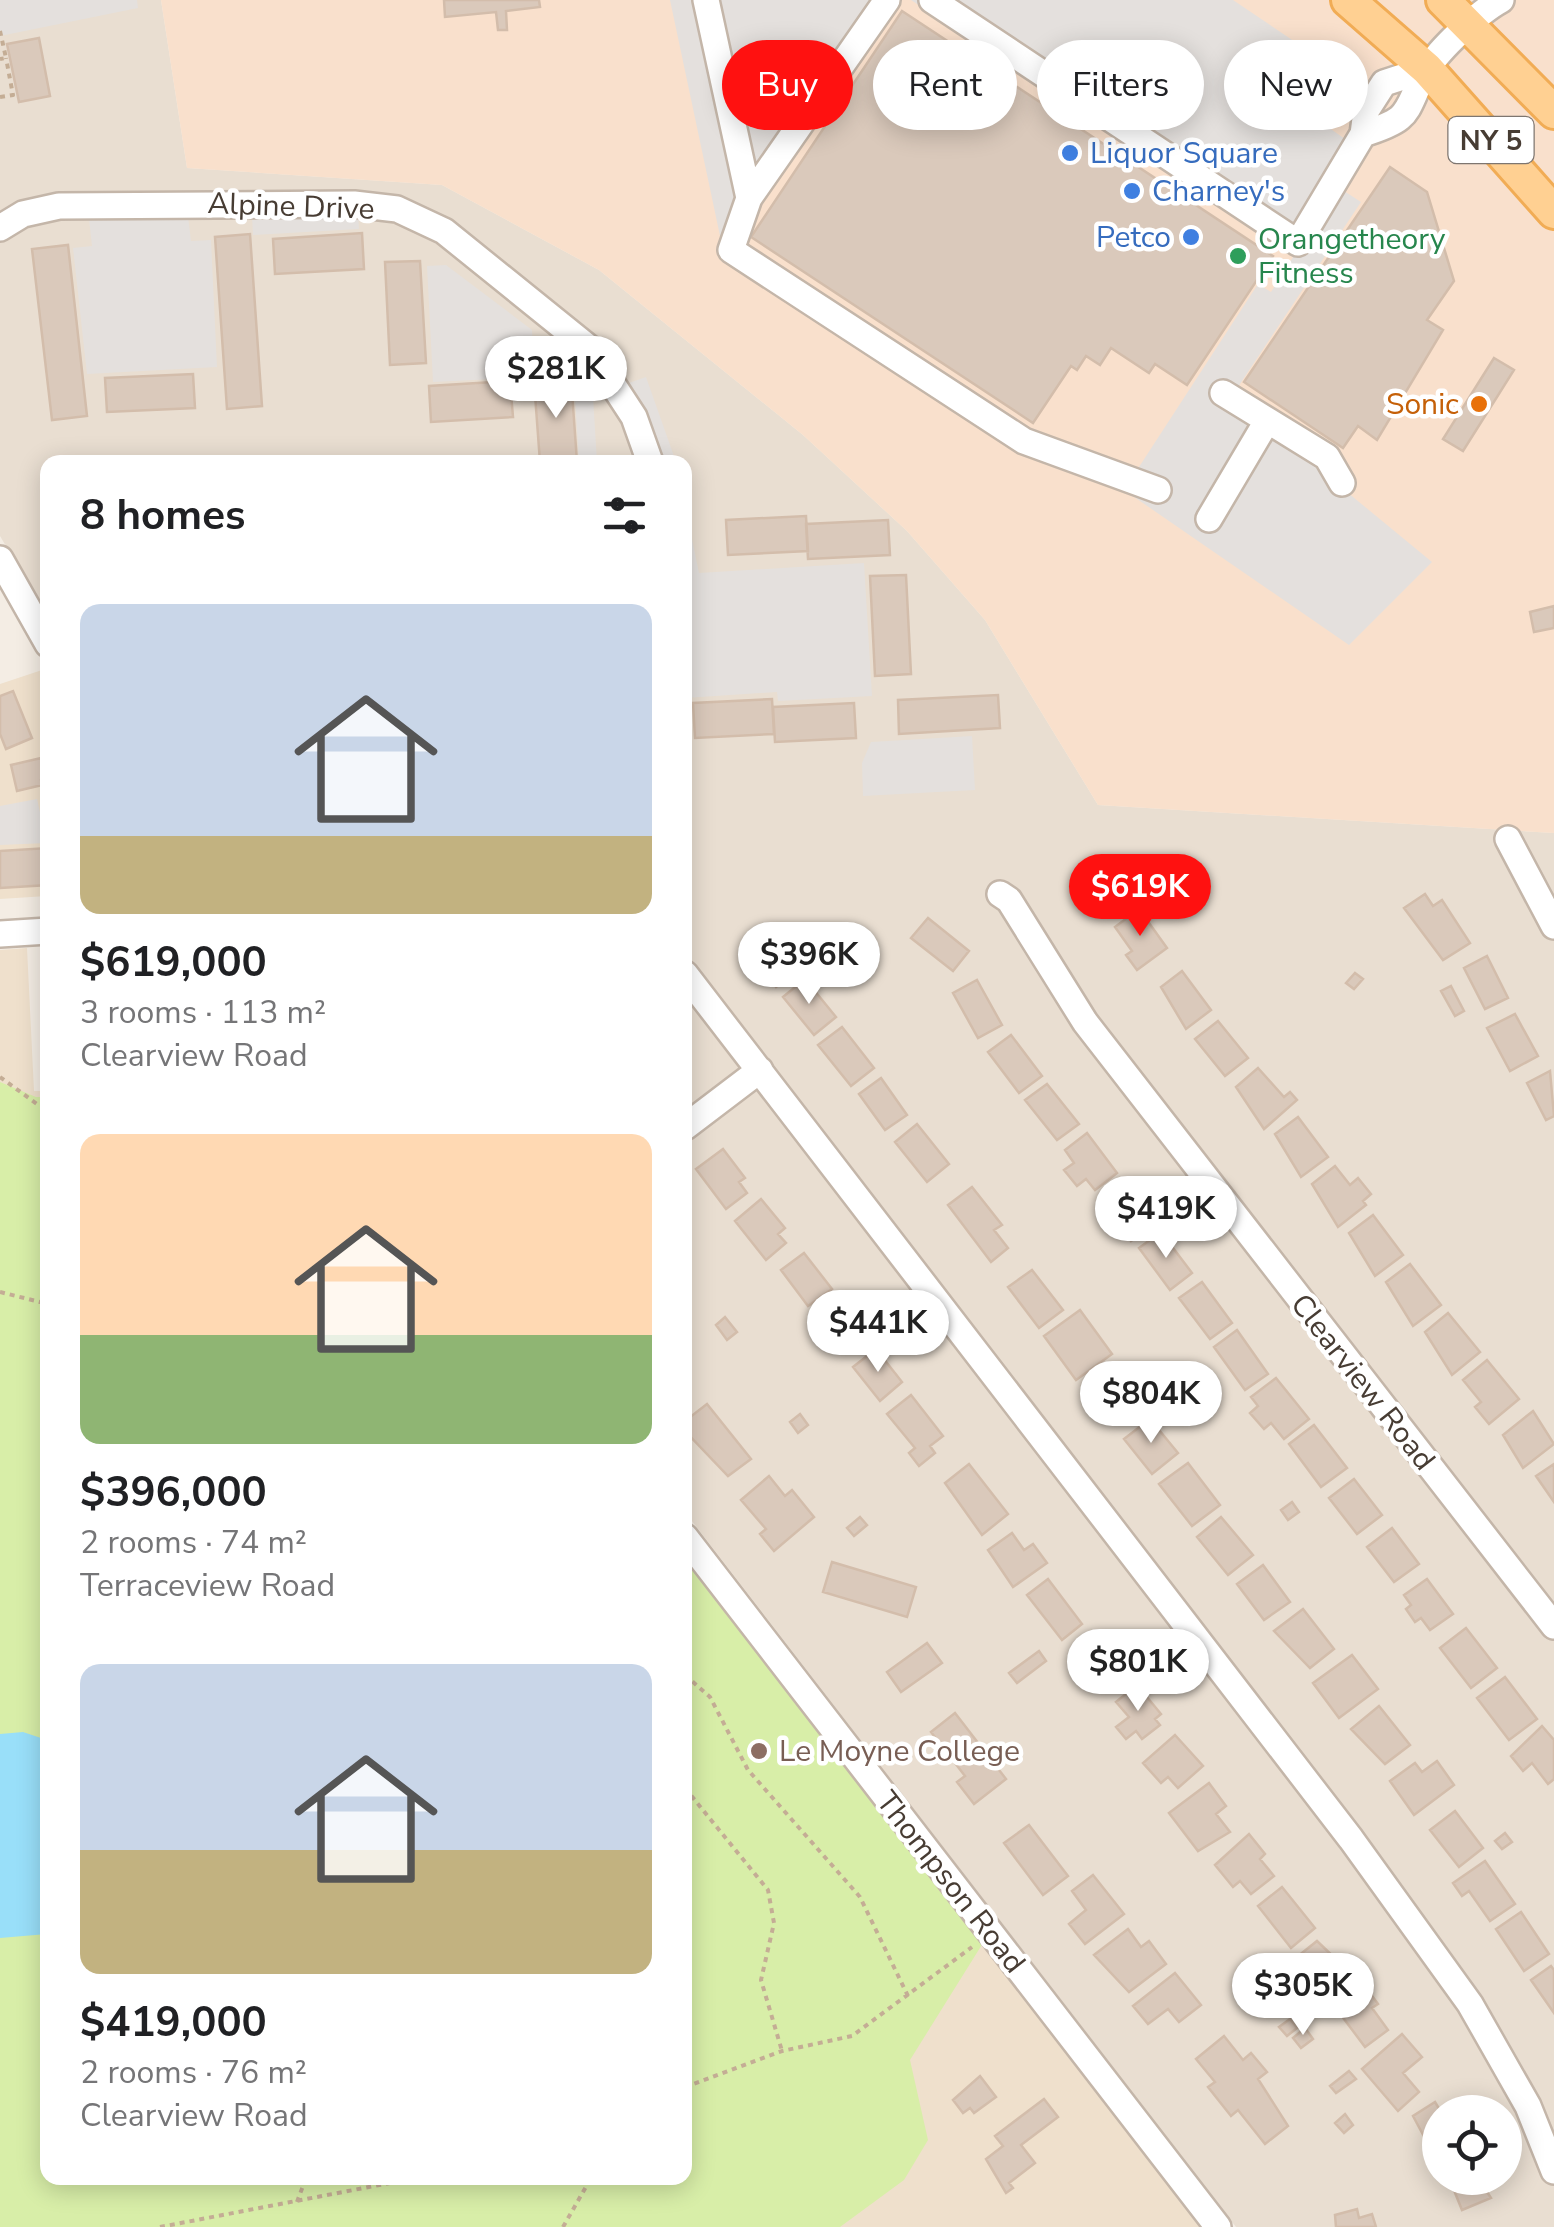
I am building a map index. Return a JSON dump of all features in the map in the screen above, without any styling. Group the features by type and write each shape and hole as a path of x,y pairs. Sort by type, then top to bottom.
{"main road":[{"name":"NY 5","path":"1348,0 1427,69 1554,212"},
{"name":"NY 5","path":"1443,0 1554,112"}],"street":[{"path":"706,0 749,198"},
{"path":"887,0 749,198 731,250 1024,441 1158,490"},
{"path":"932,0 1298,243 1364,134 1366,111 1384,83 1427,69 1468,26 1501,0"},
{"name":"Alpine Drive","path":"0,228 23,214 59,206 336,204 397,210 470,248 589,348 634,417 648,455"},
{"path":"1223,393 1327,457 1342,483"},
{"path":"1210,519 1267,422"},
{"path":"0,559 40,630"},
{"path":"1508,838 1554,926"},
{"name":"Clearview Road","path":"1000,894 1009,900 1085,1022 1554,1626"},
{"path":"0,934 40,932"},
{"path":"692,983 1351,1838 1470,2004 1528,2106 1554,2171"},
{"path":"692,1123 760,1070"},
{"name":"Thompson Road","path":"692,1546 1218,2227"}],"path":[{"path":"0,31 14,95 0,98"},
{"path":"0,1078 40,1104"},
{"path":"0,1292 40,1302"},
{"path":"692,1681 710,1697 748,1770 860,1897 908,1996"},
{"path":"692,1797 768,1890 774,1923 761,1980 782,2050"},
{"path":"692,2084 782,2050 852,2036 990,1932"},
{"path":"297,2202 303,2185"},
{"path":"160,2227 195,2224 381,2185"},
{"path":"564,2227 587,2185"}],"shaded area":[{"path":"0,0 161,0 187,168 442,185 599,270 803,435 907,531 985,620 1098,805 1554,833 1554,2227 1236,2227 692,1521 692,455 40,455 40,603 0,536"},
{"path":"0,0 137,0 138,8 0,36"},
{"path":"161,0 1554,0 1554,833 1098,805 985,620 907,531 803,435 599,270 442,185 187,168"},
{"path":"670,0 900,0 853,66 853,40 722,40 722,130 808,130 723,250"},
{"path":"911,0 1233,0 1292,40 1224,40 1224,130 1332,130 1365,153 1341,189 1361,202 1236,390 1302,455 1432,562 1349,645 1124,490 1258,284 1271,292 1295,254 1108,130 1204,130 1204,40 1037,40 1037,83 1017,70 1017,40 971,40"},
{"path":"358,211 359,229 253,235 252,217"},
{"path":"188,216 191,241 211,240 217,367 87,374 73,248 92,246 89,219"},
{"path":"446,265 532,330 535,377 433,382 427,266"},
{"path":"646,377 674,455 656,455 626,384"},
{"path":"592,380 597,455 579,455 574,381"},
{"path":"692,539 699,573 864,563 872,696 778,701 777,692 692,698"},
{"path":"40,671 40,896 0,899 0,684"},
{"path":"972,736 975,790 863,796 862,763 871,742"},
{"path":"37,799 40,843 0,845 0,806"},
{"name":"Le Moyne College","path":"27,948 34,1091 40,1091 40,2185 692,2185 692,1568 1201,2227 0,2227 0,950"}],"green space":[{"name":"Le Moyne College","path":"0,1082 40,1097 40,2185 692,2185 692,1568 983,1943 910,2060 928,2140 904,2180 840,2227 0,2227"}],"water":[{"path":"23,1732 40,1738 40,1935 0,1938 0,1734"}],"building":[{"path":"444,0 539,0 540,7 506,11 507,30 498,30 496,12 445,17"},
{"path":"902,11 946,40 883,40"},
{"path":"39,38 50,96 19,102 7,44"},
{"path":"873,54 873,130 1017,130 1017,87 1037,100 1037,130 1082,130 1273,256 1187,385 1155,364 1149,373 1111,348 1100,365 1086,356 1077,370 1071,366 1033,423 751,237 822,130 853,130 853,84"},
{"path":"1390,167 1427,192 1454,281 1427,320 1443,330 1377,440 1358,426 1343,448 1244,382"},
{"path":"362,233 364,269 275,274 273,239"},
{"path":"250,234 262,406 227,409 215,237"},
{"path":"68,245 87,416 52,420 32,249"},
{"path":"420,261 426,363 390,365 385,262"},
{"name":"Sonic","path":"1494,358 1514,370 1463,451 1443,439"},
{"path":"193,374 195,408 107,412 105,378"},
{"path":"571,378 576,455 539,455 534,381"},
{"path":"510,381 513,417 431,422 429,386"},
{"path":"806,516 808,551 728,555 726,520"},
{"path":"888,520 890,555 808,559 806,524"},
{"path":"906,575 911,674 875,676 870,576"},
{"path":"1554,606 1554,628 1534,632 1530,612"},
{"path":"13,691 32,738 6,749 0,734 0,696"},
{"path":"998,695 1000,728 899,734 898,700"},
{"path":"772,699 774,734 695,738 693,703"},
{"path":"854,703 856,738 775,742 773,707"},
{"path":"40,758 40,785 17,791 11,765"},
{"path":"40,848 40,886 0,888 0,851"},
{"path":"1425,894 1433,906 1442,900 1470,943 1443,960 1404,908"},
{"path":"1139,909 1167,948 1137,970 1126,955 1132,951 1115,927"},
{"path":"928,918 969,951 953,971 911,938"},
{"path":"770,929 800,969 776,987 746,947"},
{"path":"1487,956 1508,998 1485,1009 1464,968"},
{"path":"1182,971 1211,1010 1186,1029 1161,987"},
{"path":"1355,973 1363,979 1354,989 1346,983"},
{"path":"805,979 836,1017 814,1035 783,997"},
{"path":"977,980 1002,1025 978,1038 953,993"},
{"path":"1451,986 1464,1011 1455,1016 1441,991"},
{"path":"1515,1014 1538,1056 1510,1071 1487,1028"},
{"path":"1218,1021 1248,1058 1225,1076 1195,1039"},
{"path":"842,1027 874,1068 851,1086 818,1045"},
{"path":"1011,1035 1042,1076 1019,1093 988,1052"},
{"path":"1258,1068 1284,1097 1290,1092 1297,1100 1264,1129 1236,1087"},
{"path":"1550,1071 1554,1116 1546,1120 1527,1083"},
{"path":"881,1078 907,1115 885,1130 859,1094"},
{"path":"1047,1084 1079,1124 1057,1140 1025,1100"},
{"path":"1298,1117 1328,1157 1301,1177 1275,1134"},
{"path":"917,1124 949,1164 927,1182 895,1142"},
{"path":"1087,1133 1117,1173 1095,1190 1086,1179 1077,1186 1064,1170 1074,1163 1065,1150"},
{"path":"723,1149 745,1178 739,1182 747,1193 726,1209 696,1169"},
{"path":"1335,1166 1350,1185 1358,1178 1371,1194 1363,1201 1366,1205 1338,1227 1312,1184"},
{"path":"1125,1183 1155,1225 1131,1241 1102,1198"},
{"path":"972,1187 1002,1225 994,1230 1008,1248 991,1262 948,1205"},
{"path":"761,1199 785,1228 778,1234 786,1243 766,1260 735,1221"},
{"path":"1373,1215 1403,1255 1375,1276 1349,1233"},
{"path":"1161,1232 1192,1273 1170,1290 1139,1248"},
{"path":"804,1253 832,1289 808,1306 781,1270"},
{"path":"1410,1264 1441,1305 1413,1326 1386,1282"},
{"path":"1032,1270 1063,1310 1039,1328 1008,1287"},
{"path":"1202,1282 1232,1323 1210,1339 1179,1298"},
{"path":"838,1297 865,1332 842,1350 838,1345 830,1351 819,1337 827,1330 815,1315"},
{"path":"1080,1310 1112,1354 1076,1380 1044,1336"},
{"path":"1448,1313 1480,1352 1452,1375 1425,1332"},
{"path":"725,1317 737,1332 727,1340 716,1325"},
{"path":"1237,1330 1268,1374 1245,1390 1214,1347"},
{"path":"876,1349 902,1382 880,1401 853,1367"},
{"path":"1487,1360 1519,1399 1489,1424 1475,1407 1481,1402 1463,1380"},
{"path":"1111,1370 1137,1405 1113,1423 1087,1388"},
{"path":"1276,1378 1309,1419 1284,1439 1271,1423 1264,1429 1250,1413 1258,1406 1251,1397"},
{"path":"911,1395 943,1436 930,1446 935,1453 919,1466 909,1453 915,1448 887,1414"},
{"path":"707,1404 751,1459 728,1476 692,1438 692,1416"},
{"path":"1533,1411 1554,1444 1523,1468 1503,1435"},
{"path":"800,1414 808,1425 798,1433 790,1422"},
{"path":"1150,1419 1178,1453 1152,1474 1124,1439"},
{"path":"1314,1425 1347,1468 1321,1487 1289,1444"},
{"path":"1188,1463 1220,1505 1192,1526 1159,1484"},
{"path":"969,1464 1008,1514 982,1535 945,1483"},
{"path":"1554,1464 1554,1502 1536,1476"},
{"path":"769,1476 785,1496 792,1490 814,1517 774,1551 760,1534 766,1529 741,1500"},
{"path":"1354,1479 1382,1515 1357,1534 1329,1498"},
{"path":"1292,1502 1299,1512 1288,1520 1281,1510"},
{"path":"860,1517 867,1525 854,1536 847,1528"},
{"path":"1221,1517 1253,1555 1228,1575 1197,1537"},
{"path":"1392,1528 1419,1564 1394,1582 1367,1547"},
{"path":"1012,1533 1024,1550 1033,1544 1047,1563 1013,1587 988,1550"},
{"path":"832,1562 916,1587 907,1617 823,1592"},
{"path":"1263,1565 1290,1602 1264,1620 1237,1584"},
{"path":"1048,1579 1082,1624 1062,1640 1027,1595"},
{"path":"1427,1579 1453,1614 1430,1630 1421,1618 1415,1622 1406,1609 1411,1605 1404,1595"},
{"path":"1303,1609 1334,1649 1310,1668 1274,1631"},
{"path":"1466,1628 1497,1668 1471,1688 1440,1648"},
{"path":"1100,1636 1126,1671 1108,1685 1102,1678 1098,1682 1077,1653"},
{"path":"927,1643 942,1663 901,1692 887,1672"},
{"path":"1039,1651 1046,1661 1017,1683 1009,1673"},
{"path":"1352,1655 1378,1689 1339,1718 1313,1683"},
{"path":"1505,1677 1537,1719 1509,1740 1477,1698"},
{"path":"1137,1685 1161,1714 1155,1719 1160,1725 1142,1739 1136,1731 1126,1739 1116,1727 1129,1717 1116,1702"},
{"path":"1379,1706 1410,1745 1385,1764 1351,1729"},
{"path":"955,1713 1006,1779 974,1804 957,1782 965,1776 931,1732"},
{"path":"1542,1726 1554,1740 1554,1779 1548,1784 1532,1763 1523,1771 1511,1756"},
{"path":"1175,1735 1203,1766 1178,1788 1168,1777 1161,1783 1143,1763"},
{"path":"1437,1761 1454,1785 1414,1815 1390,1781 1415,1763 1422,1772"},
{"path":"1209,1783 1226,1806 1216,1814 1230,1832 1198,1851 1169,1813"},
{"path":"1455,1811 1483,1848 1459,1867 1430,1830"},
{"path":"1029,1825 1068,1876 1043,1895 1004,1843"},
{"path":"1505,1833 1512,1842 1502,1849 1495,1841"},
{"path":"1249,1834 1265,1854 1260,1859 1274,1876 1251,1894 1240,1881 1233,1887 1215,1865"},
{"path":"1485,1861 1515,1904 1490,1921 1469,1891 1462,1896 1453,1883"},
{"path":"1093,1875 1124,1914 1085,1944 1069,1924 1086,1910 1072,1891"},
{"path":"1282,1887 1315,1928 1291,1948 1258,1906"},
{"path":"1521,1912 1549,1954 1524,1971 1496,1929"},
{"path":"1128,1929 1141,1947 1149,1941 1166,1964 1129,1992 1094,1955"},
{"path":"1317,1941 1340,1963 1346,1958 1359,1974 1328,1999 1317,1986 1311,1991 1297,1973 1305,1966 1297,1957"},
{"path":"1551,1966 1554,1970 1554,2013 1531,1980"},
{"path":"1175,1973 1201,2005 1179,2022 1168,2009 1148,2024 1133,2006"},
{"path":"1364,1985 1378,2004 1372,2008 1388,2030 1365,2047 1335,2007"},
{"path":"1290,2019 1297,2028 1287,2036 1279,2027"},
{"path":"1305,2028 1313,2039 1301,2048 1293,2038"},
{"path":"1402,2034 1422,2057 1403,2073 1419,2092 1398,2111 1362,2069"},
{"path":"1224,2036 1243,2060 1251,2053 1267,2072 1258,2079 1288,2126 1265,2144 1238,2110 1231,2116 1208,2087 1215,2082 1196,2059"},
{"path":"1349,2071 1356,2079 1336,2093 1330,2086"},
{"path":"980,2076 996,2097 974,2113 970,2108 963,2113 953,2100"},
{"path":"1044,2099 1058,2117 1021,2145 1035,2163 1009,2183 1013,2188 1006,2193 986,2159 1003,2146 995,2136"},
{"path":"1422,2110 1422,2133 1413,2116"},
{"path":"1345,2114 1353,2125 1344,2133 1335,2123"},
{"path":"1456,2195 1491,2198 1462,2210"},
{"path":"1357,2209 1359,2218 1372,2214 1376,2227 1336,2227 1335,2215"}],"place":[{"name":"Liquor Square","path":"1070,153"},
{"name":"Charney's","path":"1132,191"},
{"name":"Petco","path":"1191,237"},
{"name":"Orangetheory Fitness","path":"1238,256"},
{"name":"Sonic","path":"1479,404"},
{"name":"Le Moyne College","path":"759,1751"}]}
